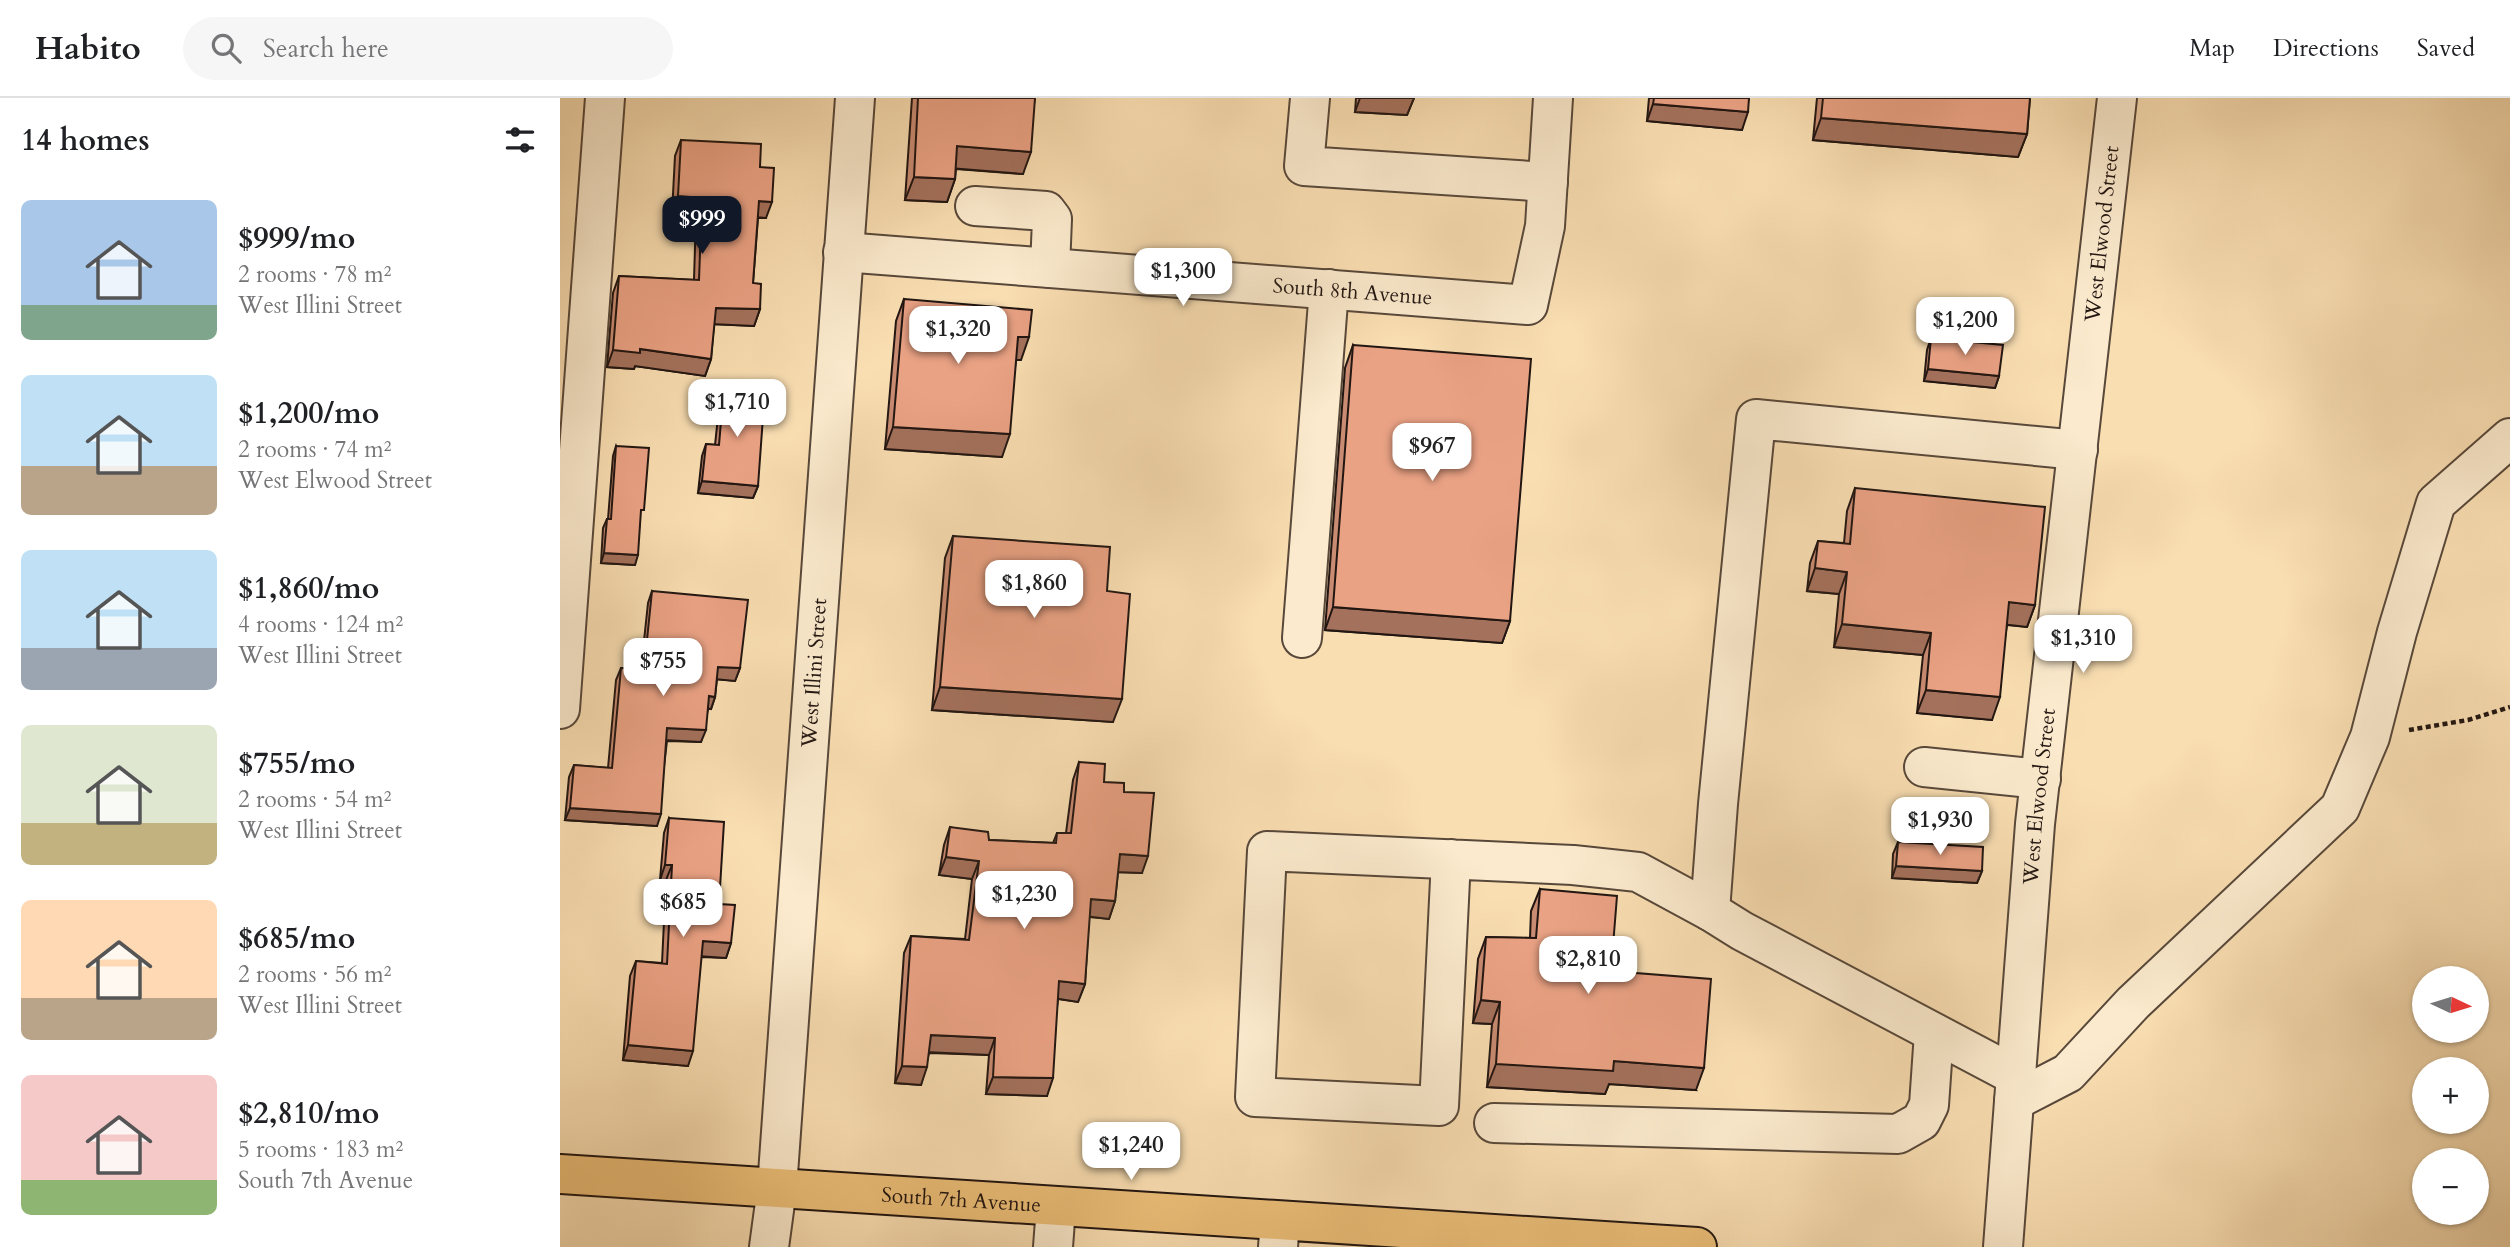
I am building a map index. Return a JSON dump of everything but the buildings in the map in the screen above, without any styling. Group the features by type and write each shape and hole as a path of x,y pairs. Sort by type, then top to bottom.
{"main road":[{"name":"South 7th Avenue","path":"560,1174 1056,1207 1279,1234 1697,1247"}],"street":[{"path":"560,709 605,98"},
{"name":"West Illini Street","path":"769,1247 777,1188 855,98"},
{"path":"1310,98 1304,166 1548,183 1553,98"},
{"name":"West Elwood Street","path":"2003,1247 2041,779 2117,98"},
{"name":"South 8th Avenue","path":"843,252 1528,305 1545,226 1548,183"},
{"path":"975,206 1046,211 1052,219 1053,232 1050,268"},
{"path":"1302,638 1329,289"},
{"path":"1710,911 1756,419 2078,450"},
{"path":"1451,859 1439,1106 1255,1097 1267,851 1451,859 1573,865 1638,872 1742,931 1934,1032 2015,1089 2068,1073 2133,1003 2340,808 2370,737 2397,632 2436,503 2510,438"},
{"path":"1924,767 2041,779"},
{"path":"1494,1123 1898,1134 1921,1121 1929,1105 1934,1032"},
{"path":"1053,1247 1056,1207"}],"path":[{"path":"2370,737 2468,720 2510,707"}]}
